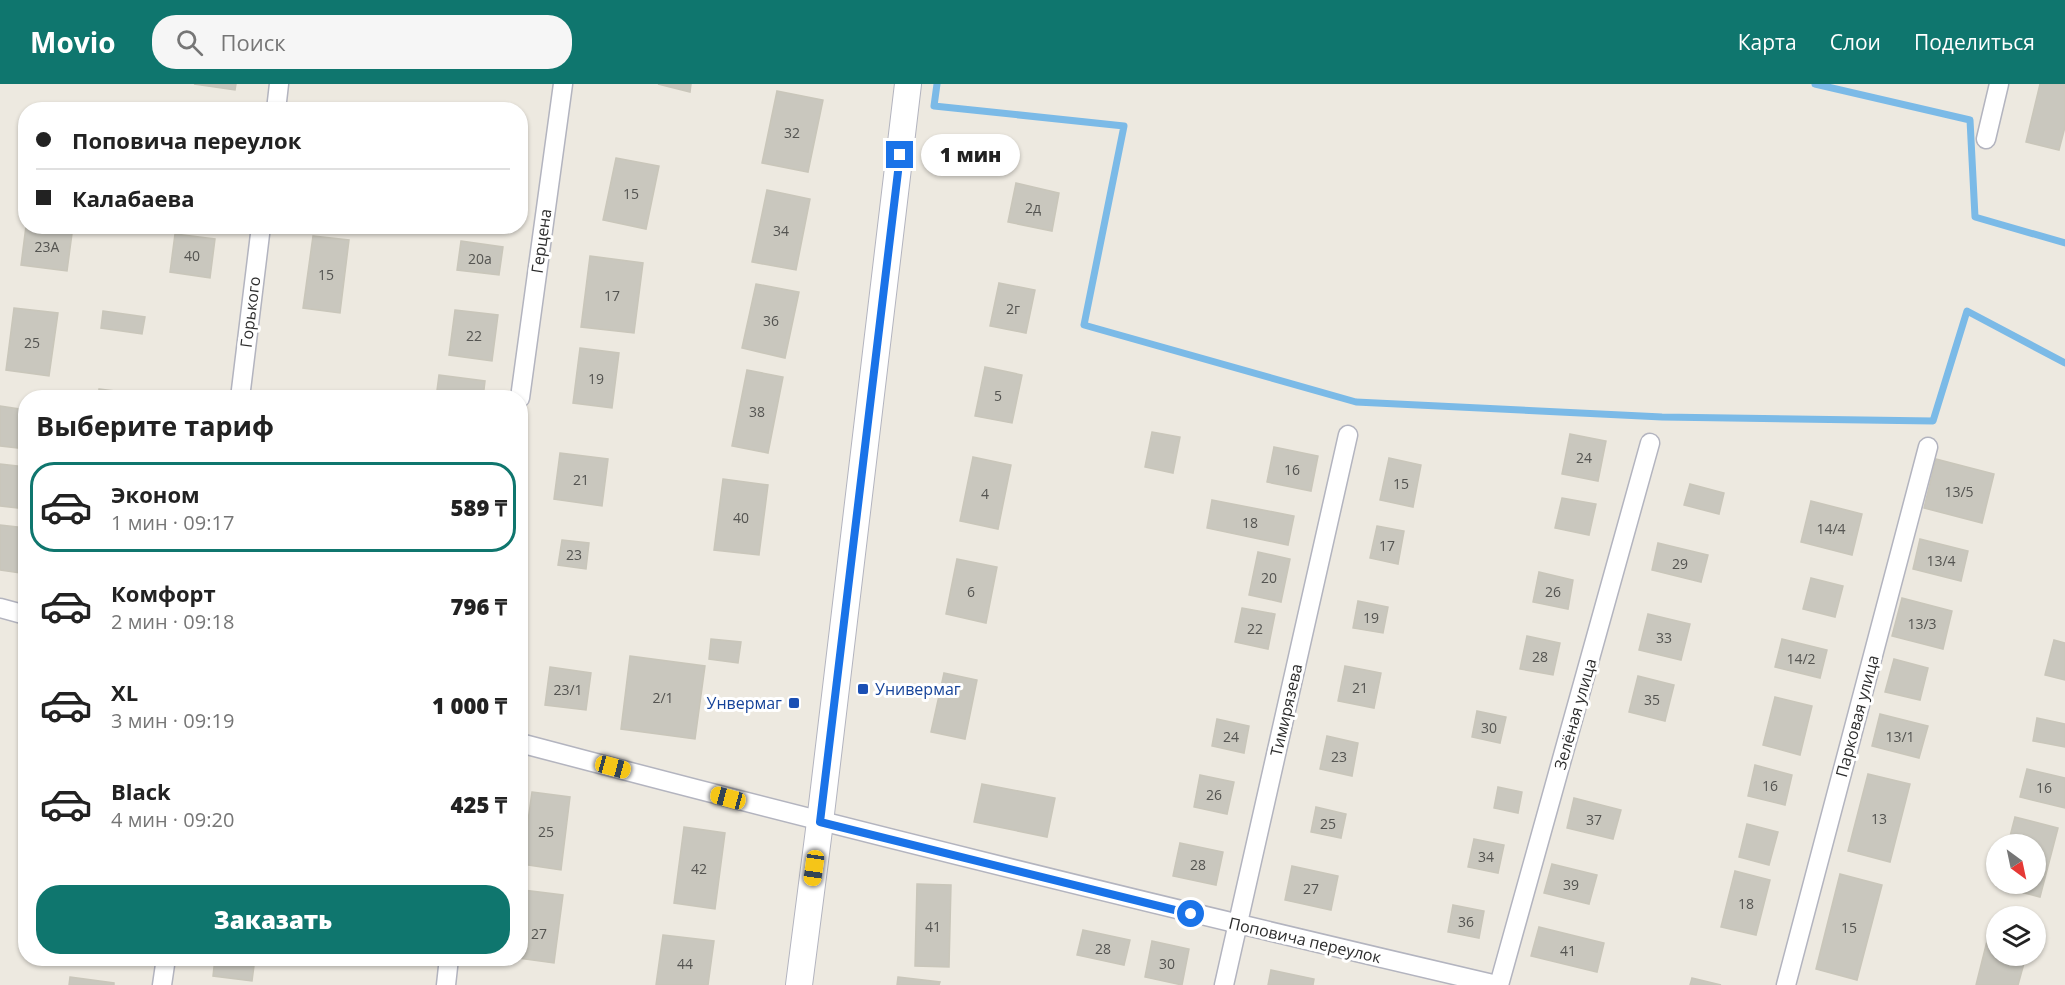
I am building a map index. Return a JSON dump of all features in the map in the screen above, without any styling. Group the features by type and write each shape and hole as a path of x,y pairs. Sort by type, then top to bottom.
{"street":[{"path":"277,102 279,84"},
{"name":"Герцена","path":"521,390 563,84"},
{"path":"799,985 909,84"},
{"path":"1986,139 1999,84"},
{"name":"Горького","path":"241,390 260,234"},
{"name":"Тимирязева","path":"1224,985 1348,435"},
{"name":"Зелёная улица","path":"1498,985 1650,443"},
{"name":"Парковая улица","path":"1785,985 1928,447"},
{"path":"0,608 18,613"},
{"name":"Поповича переулок","path":"528,745 820,822 1238,925 1498,985"},
{"path":"162,985 165,966"},
{"path":"446,985 448,966"}],"building":[{"path":"194,84 236,84 235,90"},
{"path":"658,84 691,84 690,92"},
{"path":"2040,84 2065,84 2065,127 2059,150 2026,142"},
{"path":"777,91 823,100 808,172 762,163"},
{"path":"616,158 659,166 646,229 603,220"},
{"path":"1016,183 1059,193 1052,231 1008,222"},
{"path":"767,190 810,199 796,270 752,262"},
{"path":"25,234 72,234 67,271 21,265"},
{"path":"175,234 215,239 210,278 170,272"},
{"path":"313,236 349,240 340,313 303,308"},
{"path":"461,241 503,247 499,275 457,270"},
{"path":"590,256 643,263 634,333 581,327"},
{"path":"999,283 1035,290 1026,333 990,326"},
{"path":"756,284 799,292 785,358 742,348"},
{"path":"14,308 58,313 49,376 6,370"},
{"path":"455,310 498,315 492,361 449,355"},
{"path":"103,311 145,317 142,334 101,328"},
{"path":"580,348 619,353 612,408 573,403"},
{"path":"985,367 1022,375 1012,423 975,416"},
{"path":"747,370 783,377 768,453 732,446"},
{"path":"439,375 485,381 484,390 437,390"},
{"path":"0,406 18,409 18,448 0,446"},
{"path":"1152,432 1180,437 1173,473 1145,467"},
{"path":"1570,434 1606,441 1598,481 1562,474"},
{"path":"1274,447 1318,456 1311,491 1267,482"},
{"path":"560,453 608,459 602,506 554,499"},
{"path":"973,457 1011,465 998,529 960,521"},
{"path":"1389,458 1421,465 1413,507 1380,500"},
{"path":"1936,459 1994,474 1982,523 1924,508"},
{"path":"0,464 18,466 18,508 0,506"},
{"path":"723,479 768,485 759,555 714,550"},
{"path":"1690,484 1724,493 1719,514 1684,505"},
{"path":"1562,498 1596,504 1589,535 1555,528"},
{"path":"1212,500 1294,516 1288,545 1207,528"},
{"path":"1811,501 1862,514 1852,555 1801,542"},
{"path":"0,525 18,527 18,573 0,570"},
{"path":"1377,526 1404,531 1398,564 1370,558"},
{"path":"1920,539 1968,551 1961,581 1913,569"},
{"path":"562,540 589,543 586,569 558,565"},
{"path":"1658,543 1708,555 1701,582 1652,570"},
{"path":"1258,552 1290,559 1281,602 1249,595"},
{"path":"957,559 997,567 986,623 946,614"},
{"path":"1539,572 1573,580 1568,609 1533,602"},
{"path":"1811,578 1843,586 1835,617 1803,609"},
{"path":"1902,598 1952,611 1943,649 1892,636"},
{"path":"1358,601 1388,607 1383,633 1353,628"},
{"path":"1242,608 1275,614 1268,649 1235,642"},
{"path":"1648,614 1690,624 1681,660 1639,650"},
{"path":"1527,636 1560,643 1553,675 1520,669"},
{"path":"711,639 741,642 738,663 709,659"},
{"path":"1782,639 1827,650 1820,678 1775,667"},
{"path":"2054,640 2065,643 2065,680 2045,675"},
{"path":"630,656 705,666 695,739 621,729"},
{"path":"1894,659 1928,668 1920,700 1885,692"},
{"path":"1345,666 1381,673 1374,708 1338,701"},
{"path":"550,667 591,673 586,710 545,705"},
{"path":"944,673 977,680 965,739 931,732"},
{"path":"1638,676 1674,685 1665,721 1629,712"},
{"path":"1775,697 1812,706 1800,755 1763,745"},
{"path":"1477,711 1506,717 1500,743 1472,737"},
{"path":"1880,714 1928,726 1919,758 1872,746"},
{"path":"2037,718 2065,724 2065,747 2033,741"},
{"path":"1217,719 1249,726 1244,753 1212,746"},
{"path":"1327,736 1358,743 1352,776 1320,769"},
{"path":"1755,765 1792,775 1785,805 1748,796"},
{"path":"2027,769 2065,778 2065,808 2020,797"},
{"path":"1868,774 1910,784 1890,862 1848,851"},
{"path":"1200,775 1234,782 1227,814 1194,807"},
{"path":"982,784 1055,798 1047,837 974,822"},
{"path":"1498,787 1522,792 1518,813 1494,808"},
{"path":"532,792 570,797 561,870 528,865 528,821"},
{"path":"1574,798 1621,810 1613,839 1567,828"},
{"path":"1316,807 1346,814 1341,838 1311,832"},
{"path":"2015,817 2058,828 2046,874 2046,834 2011,834"},
{"path":"1747,824 1778,832 1769,865 1739,857"},
{"path":"684,827 725,833 715,909 674,903"},
{"path":"1474,839 1504,845 1498,873 1468,867"},
{"path":"1180,843 1223,852 1216,885 1173,876"},
{"path":"1552,864 1597,875 1589,904 1544,893"},
{"path":"1292,866 1338,876 1331,910 1285,900"},
{"path":"1735,871 1770,880 1756,935 1721,927"},
{"path":"1840,874 1882,885 1857,980 1816,969"},
{"path":"917,884 951,885 949,967 915,966"},
{"path":"528,891 563,895 554,963 528,959"},
{"path":"1453,905 1484,911 1479,938 1448,932"},
{"path":"1539,927 1604,943 1597,972 1531,956"},
{"path":"1083,930 1130,940 1124,965 1077,955"},
{"path":"663,935 714,941 708,985 656,985"},
{"path":"1152,941 1189,949 1182,985 1145,977"},
{"path":"1986,945 1986,966 2023,966 2018,985 1976,985"},
{"path":"214,966 254,966 252,981 213,976"},
{"path":"1271,970 1314,979 1313,985 1268,985"},
{"path":"70,977 114,983 114,985 69,985"},
{"path":"898,977 940,982 939,985 897,985"},
{"path":"1692,978 1721,985 1690,985"}],"waterway":[{"path":"937,84 934,106 1124,126 1084,325 1356,402 1662,417 1933,421 1967,311 2065,363"},
{"path":"1815,84 1970,120 1975,217 2065,243"}],"place":[{"name":"Универмаг","path":"863,689"},
{"name":"Унвермаг","path":"794,703"}],"route":[{"path":"900,155 820,822 1191,914"}]}
